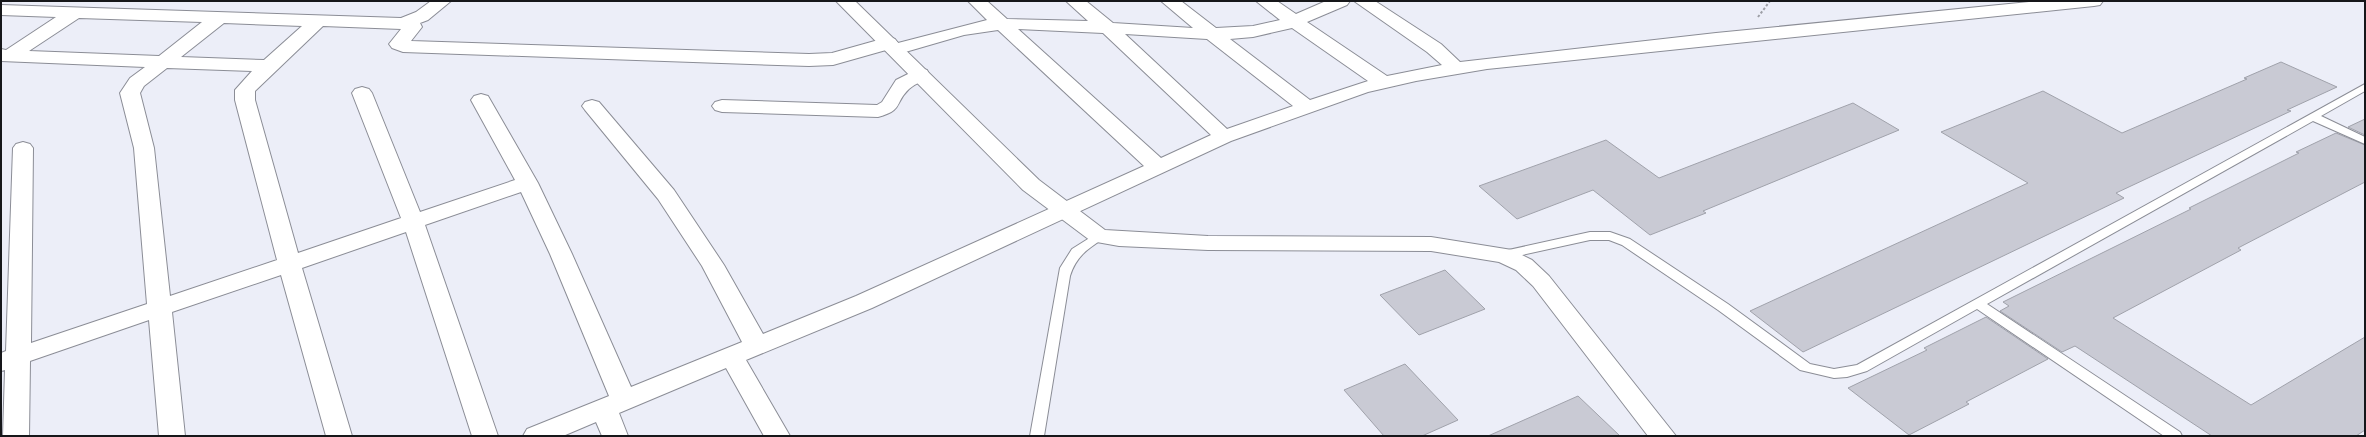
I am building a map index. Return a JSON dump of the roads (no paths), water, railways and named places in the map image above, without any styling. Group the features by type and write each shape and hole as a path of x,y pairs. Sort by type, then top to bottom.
{"street":[{"path":"405,23 422,16 442,1"},
{"path":"845,1 1031,185 1062,210 1099,236 1127,240 1208,243 1431,244 1504,255 1524,265 1541,281 1663,436"},
{"path":"977,1 1157,166"},
{"path":"1075,1 1108,28 1224,137"},
{"path":"1170,1 1307,107"},
{"path":"1265,1 1384,83"},
{"path":"1,10 405,23 412,24 413,27 399,41 398,44 403,46 808,60 833,58 1003,24 1213,33 1260,31 1293,21 1341,1"},
{"path":"1363,1 1434,48 1456,68"},
{"path":"1932,1 1944,15"},
{"path":"536,436 864,302 1157,166 1224,137 1362,88 1456,68 1700,39 2094,1"},
{"path":"6,55 75,13"},
{"path":"172,436 144,148 130,93 137,82 220,17"},
{"path":"319,20 266,66 245,90 245,100 289,263 339,436"},
{"path":"6,55 266,66"},
{"path":"722,106 878,111 886,109 891,105 898,90 906,82 920,74"},
{"path":"362,93 414,221 485,436"},
{"path":"481,100 527,183 562,254 614,404 615,436"},
{"path":"592,106 666,195 713,265 757,346"},
{"path":"16,436 9,359 22,247 23,148"},
{"path":"9,359 527,183"},
{"path":"732,356 777,436"}],"lane":[{"path":"1504,255 1590,236 1610,236 1626,242 1699,290 1805,367 1822,373 1844,374 1862,368 2365,87"},
{"path":"2312,116 2365,141"},
{"path":"1037,436 1064,276 1069,258 1080,248 1099,236"},
{"path":"1977,303 2175,436"}]}
